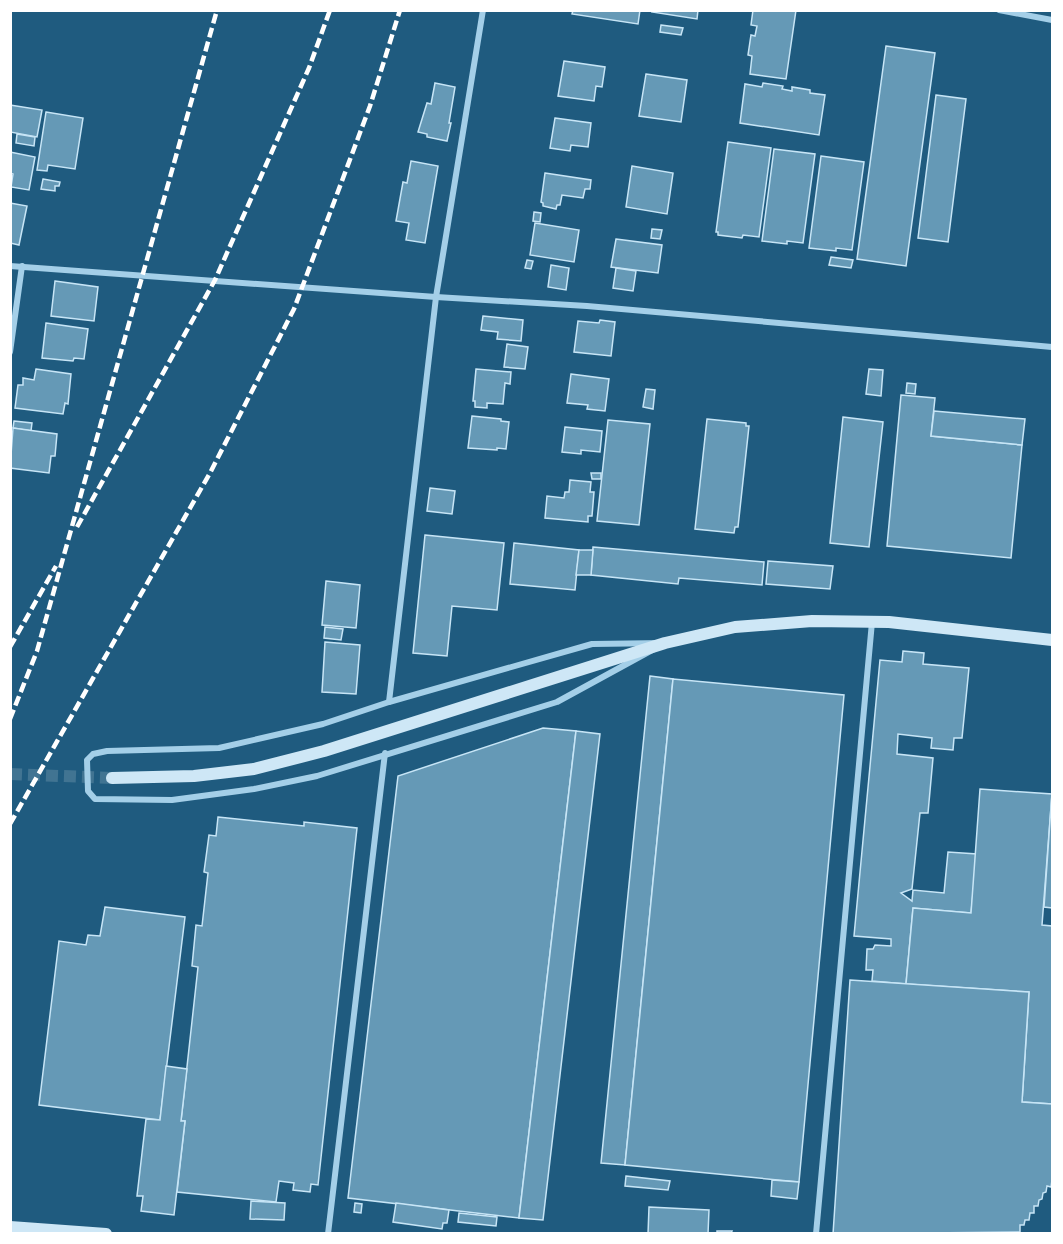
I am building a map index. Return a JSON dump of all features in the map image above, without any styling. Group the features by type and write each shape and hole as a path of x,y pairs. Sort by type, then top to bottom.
{"street":[{"path":"389,702 436,297 483,10"},
{"path":"999,10 1053,20"},
{"path":"10,266 588,306 1053,347"},
{"path":"10,352 22,267"},
{"path":"112,778 194,776 254,769 324,751 665,644 735,627 812,621 872,622 1053,640"},
{"path":"816,1233 872,622"},
{"path":"592,644 665,644 557,702 385,753 317,776 254,789 183,798 118,801 95,799 88,792 87,760 93,754 107,751 219,748 323,724 389,702 592,644"},
{"path":"328,1233 385,753"},
{"path":"10,1227 105,1233"}],"building":[{"path":"573,10 640,10 638,24 572,14"},
{"path":"653,10 698,10 697,19 652,12"},
{"path":"753,10 796,10 786,79 750,74 752,56 748,55 751,35 755,36 757,26 751,25"},
{"path":"661,25 683,28 681,35 660,32"},
{"path":"886,46 935,53 906,266 857,259"},
{"path":"564,61 605,67 602,87 596,86 594,101 558,96"},
{"path":"646,74 687,80 681,122 639,116"},
{"path":"435,83 455,87 447,141 427,137 427,134 418,132 427,103 431,104"},
{"path":"763,83 783,86 782,89 792,91 792,87 825,95 819,135 740,123 745,84 762,87"},
{"path":"936,95 966,99 948,242 918,238"},
{"path":"10,105 42,110 37,137 10,132"},
{"path":"46,112 83,118 75,169 48,165 47,171 37,170"},
{"path":"555,118 591,123 588,147 571,145 570,151 550,148"},
{"path":"17,134 35,137 34,146 16,143"},
{"path":"728,142 771,148 759,237 743,235 742,238 718,235 716,232"},
{"path":"774,149 815,154 803,243 762,241"},
{"path":"10,152 35,157 29,190 11,187 13,174 10,173"},
{"path":"821,156 864,162 852,250 809,248"},
{"path":"411,161 438,166 425,243 406,240 409,223 396,221 403,182 407,183"},
{"path":"632,166 673,173 667,214 626,207"},
{"path":"545,173 591,180 590,189 585,189 583,198 562,195 560,205 557,205 556,209 543,206 541,202"},
{"path":"43,179 60,182 59,186 55,186 55,191 41,189"},
{"path":"10,203 27,206 19,245 10,243"},
{"path":"534,212 541,213 540,222 533,221"},
{"path":"535,223 579,230 574,262 530,255"},
{"path":"652,229 662,230 660,239 651,238"},
{"path":"616,239 662,245 658,273 611,267"},
{"path":"831,257 853,260 851,268 829,265"},
{"path":"527,260 533,261 531,269 525,268"},
{"path":"551,265 569,268 566,290 548,287"},
{"path":"616,268 636,271 633,291 613,288"},
{"path":"55,281 98,287 94,321 51,316"},
{"path":"483,316 523,320 521,341 497,339 498,332 481,330"},
{"path":"600,320 615,322 611,356 574,352 578,321 599,323"},
{"path":"46,323 88,329 84,359 74,358 73,361 42,358"},
{"path":"507,344 528,347 525,369 504,367"},
{"path":"36,369 71,374 68,404 65,403 63,414 15,408 18,385 23,385 23,378 34,380"},
{"path":"476,369 511,372 510,384 505,383 503,404 487,403 487,408 475,407 475,401 473,401"},
{"path":"869,369 883,370 881,396 866,394"},
{"path":"571,374 609,379 605,411 587,409 588,405 567,403"},
{"path":"907,383 916,384 915,394 906,393"},
{"path":"646,389 655,390 653,409 643,407"},
{"path":"901,395 935,398 931,436 1022,445 1011,558 887,546"},
{"path":"934,411 1025,419 1022,445 931,436"},
{"path":"472,416 509,422 506,449 468,448"},
{"path":"843,417 883,422 869,547 830,543"},
{"path":"707,419 746,423 746,426 749,426 738,527 735,527 734,533 695,529"},
{"path":"608,420 650,424 639,525 597,521"},
{"path":"14,421 32,423 31,431 13,428"},
{"path":"565,427 602,431 600,452 581,450 581,454 562,452"},
{"path":"13,428 57,434 55,456 51,456 49,473 10,468"},
{"path":"591,473 601,473 601,479 592,479"},
{"path":"570,480 591,482 590,492 594,492 592,516 588,516 588,522 545,518 547,496 564,498 565,492 569,492"},
{"path":"430,488 455,491 452,514 427,511"},
{"path":"425,535 504,543 497,610 452,606 447,656 413,653"},
{"path":"514,543 579,550 575,590 510,584"},
{"path":"593,547 764,562 762,585 679,578 678,584 591,575"},
{"path":"579,550 593,550 591,575 576,575"},
{"path":"768,561 833,566 830,589 766,584"},
{"path":"326,581 360,585 356,628 322,625"},
{"path":"325,627 343,629 341,640 324,638"},
{"path":"325,642 360,645 356,694 322,692"},
{"path":"903,651 924,653 923,664 969,668 962,738 954,738 953,750 931,748 932,738 898,734 897,754 933,758 928,813 920,813 912,889 901,893 912,901 913,890 944,893 948,852 977,854 971,913 913,908 906,984 872,981 873,970 866,970 867,949 873,949 875,945 891,946 891,939 854,936 880,660 902,662"},
{"path":"650,676 673,679 625,1165 601,1163"},
{"path":"673,679 844,695 799,1182 625,1165"},
{"path":"543,728 576,731 519,1218 348,1198 398,776"},
{"path":"576,731 600,734 543,1220 519,1218"},
{"path":"980,789 1052,794 1042,925 1052,926 1052,1104 1022,1102 1029,992 906,984 913,908 971,913"},
{"path":"1052,792 1052,908 1044,907"},
{"path":"218,817 304,826 304,822 357,828 318,1185 311,1184 310,1192 293,1190 294,1183 279,1181 276,1202 177,1192 185,1121 181,1121 198,967 192,966 196,925 202,926 208,873 204,872 209,835 216,836"},
{"path":"105,907 185,917 160,1120 39,1105 59,941 86,945 88,935 100,936"},
{"path":"850,980 1029,992 1022,1102 1052,1104 1052,1180 1051,1187 1047,1186 1038,1206 1034,1206 1034,1213 1030,1213 1029,1220 1025,1220 1024,1225 1020,1225 1020,1232 833,1234"},
{"path":"166,1066 187,1069 181,1121 185,1121 174,1215 141,1211 143,1196 137,1196 146,1119 160,1120"},
{"path":"626,1176 670,1181 668,1190 625,1186"},
{"path":"772,1180 799,1182 797,1199 771,1196"},
{"path":"251,1201 285,1203 284,1220 250,1219"},
{"path":"355,1203 362,1204 361,1213 354,1212"},
{"path":"396,1203 449,1210 447,1223 443,1223 442,1229 393,1222"},
{"path":"649,1207 709,1210 708,1234 648,1234"},
{"path":"459,1213 497,1217 496,1226 458,1222"},
{"path":"717,1231 732,1231 731,1234 717,1234"}],"tunnel":[{"path":"10,774 112,778"}],"railway":[{"path":"10,719 37,651 217,10"},
{"path":"77,527 215,280 309,68 330,10"},
{"path":"10,824 210,473 294,309 370,106 400,10"},
{"path":"10,647 56,566"}]}
